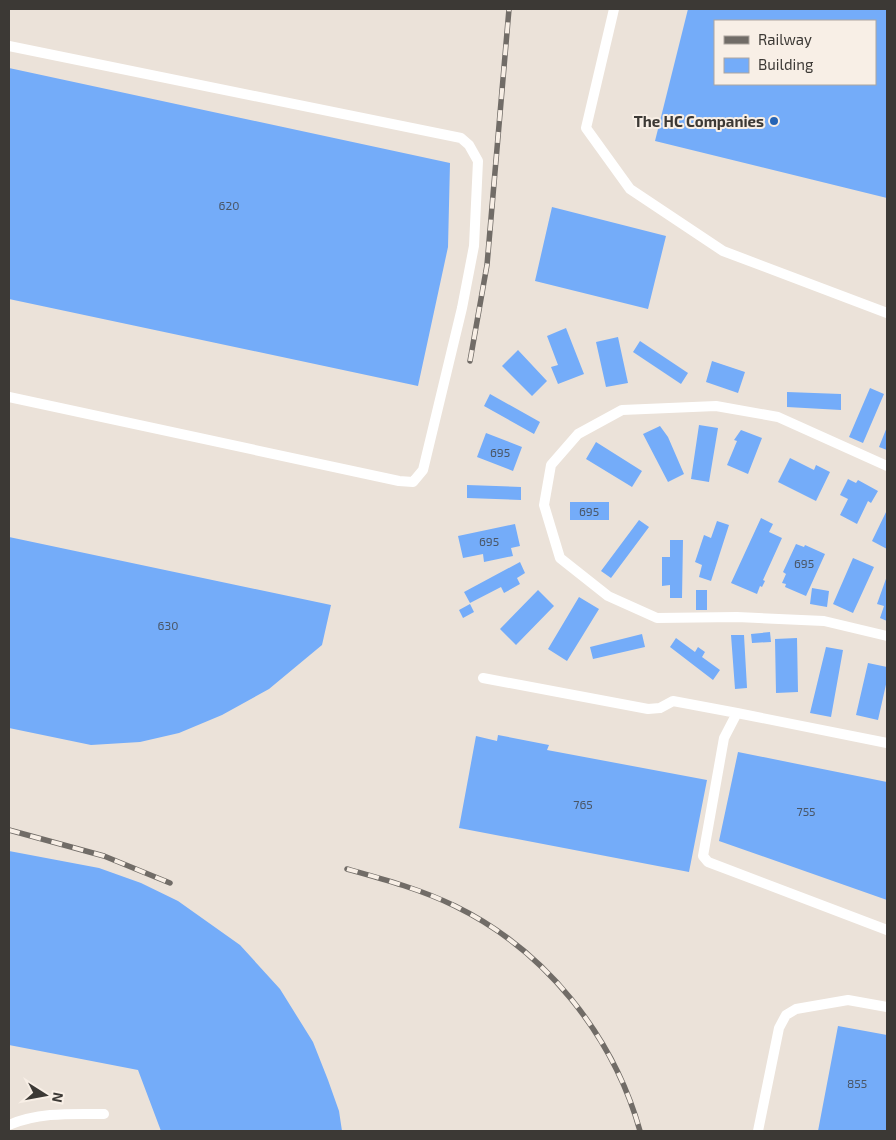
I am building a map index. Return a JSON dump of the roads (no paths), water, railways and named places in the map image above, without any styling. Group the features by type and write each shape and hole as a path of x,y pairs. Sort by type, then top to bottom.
{"lane":[{"path":"614,9 586,128 630,189 723,251 887,313"},
{"path":"9,46 461,138 470,145 478,161 474,246 462,308 423,470 414,482 399,481 9,397"},
{"path":"887,466 778,417 716,406 622,410 578,434 551,465 544,505 560,558 608,596 657,618 737,617 824,621 887,636"},
{"path":"483,678 648,709 660,708 673,702 887,743"},
{"path":"737,713 724,738 702,856 708,862 887,930"},
{"path":"758,1131 778,1028 786,1015 796,1009 848,1000 887,1007"},
{"path":"9,1126 20,1121 58,1114 104,1114"}],"railway":[{"path":"470,361 487,265 509,9"},
{"path":"9,830 104,856 170,883"},
{"path":"347,869 428,894 455,906 488,924 518,946 546,971 571,999 593,1029 612,1062 628,1096 640,1131"}],"place":[{"name":"The HC Companies","path":"774,121"}]}
